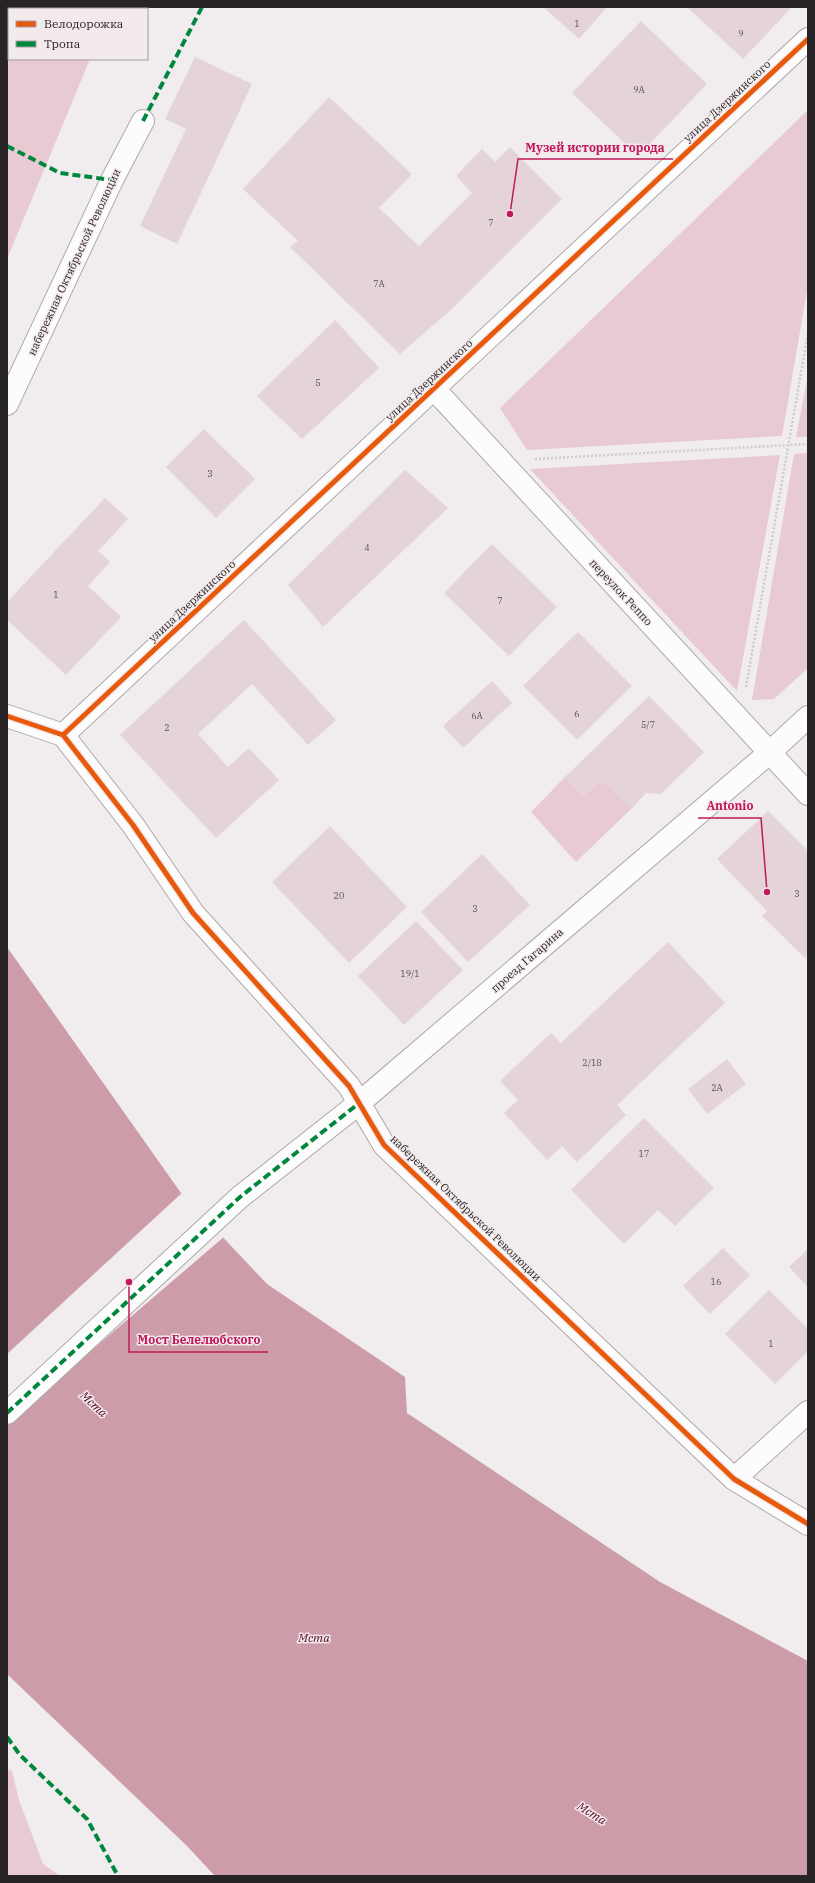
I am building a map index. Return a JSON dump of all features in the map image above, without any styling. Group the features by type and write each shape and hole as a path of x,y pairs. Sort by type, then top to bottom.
{"street":[{"name":"улица Дзержинского","path":"63,735 808,39"},
{"name":"набережная Октябрьской Революции","path":"7,404 112,180 143,121"},
{"name":"переулок Реппо","path":"434,389 808,794"},
{"path":"7,716 63,735"},
{"name":"проезд Гагарина","path":"7,1413 240,1197 358,1104 769,753 808,717"},
{"name":"набережная Октябрьской Революции","path":"63,735 133,825 193,913 349,1086 358,1104 384,1145 734,1479 808,1524"},
{"path":"734,1479 808,1412"}],"path":[{"path":"740,721 808,333"},
{"path":"501,461 808,444"}],"shaded area":[{"path":"7,7 112,7 8,8 8,60 90,60 7,259"},
{"path":"808,110 808,285 782,436 527,450 500,408"},
{"path":"808,375 808,437 796,437"},
{"path":"808,453 808,668 774,699 752,700 794,454"},
{"path":"780,455 737,691 530,469"},
{"path":"565,777 583,796 597,783 608,785 632,808 576,862 531,812"},
{"path":"7,1769 12,1771 19,1800 43,1864 60,1876 7,1876"}],"water":[{"name":"Мста","path":"7,947 181,1193 267,1284 405,1377 407,1413 660,1582 808,1661 808,1876 215,1876 187,1846 7,1674"}],"pier":[{"path":"183,1192 225,1236 7,1423 7,1354"}],"building":[{"path":"543,7 607,7 579,39"},
{"path":"687,7 792,7 743,59"},
{"path":"641,21 707,84 638,156 572,93"},
{"path":"195,57 252,84 177,244 140,226 186,129 165,119"},
{"path":"329,97 412,174 379,208 419,246 472,193 456,176 482,149 495,162 510,147 562,199 454,307 400,354 290,247 298,241 243,189"},
{"path":"335,320 379,368 302,439 257,396"},
{"path":"204,429 255,479 216,518 166,467"},
{"path":"405,470 448,508 323,627 288,585"},
{"path":"105,498 128,519 98,551 110,562 88,586 121,617 66,675 7,620 7,602"},
{"path":"492,544 557,607 509,656 444,593"},
{"path":"244,620 336,720 308,745 252,684 198,734 228,767 249,748 279,780 216,838 120,735"},
{"path":"578,632 632,686 577,740 523,686"},
{"path":"492,681 512,703 463,748 443,726"},
{"path":"649,696 704,752 661,794 646,793 632,808 608,785 597,783 583,796 565,777"},
{"path":"768,811 808,851 808,955 805,958 762,916 767,911 717,859"},
{"path":"330,826 407,907 349,963 272,882"},
{"path":"482,854 530,905 468,962 421,912"},
{"path":"416,921 463,970 404,1025 358,976"},
{"path":"668,942 725,1003 617,1105 626,1115 577,1162 562,1146 547,1160 504,1113 518,1100 500,1081 551,1033 561,1043"},
{"path":"727,1059 746,1084 707,1114 688,1089"},
{"path":"644,1118 714,1188 675,1226 658,1210 624,1244 571,1190"},
{"path":"723,1248 750,1275 710,1314 683,1286"},
{"path":"808,1249 808,1287 789,1267"},
{"path":"769,1290 808,1329 808,1351 775,1384 725,1334"}],"marked path":[{"path":"143,121 202,7"},
{"path":"7,146 60,173 112,180"},
{"path":"7,1413 240,1197 358,1104"},
{"path":"7,1737 20,1755 87,1819 118,1876"}],"cycle path":[{"path":"63,735 808,39"},
{"path":"7,716 63,735 133,825 193,913 349,1086 384,1145 734,1479 808,1524"}],"place":[{"name":"Музей истории города","path":"510,214"},
{"name":"Antonio","path":"767,892"},
{"name":"Мост Белелюбского","path":"129,1282"}]}
